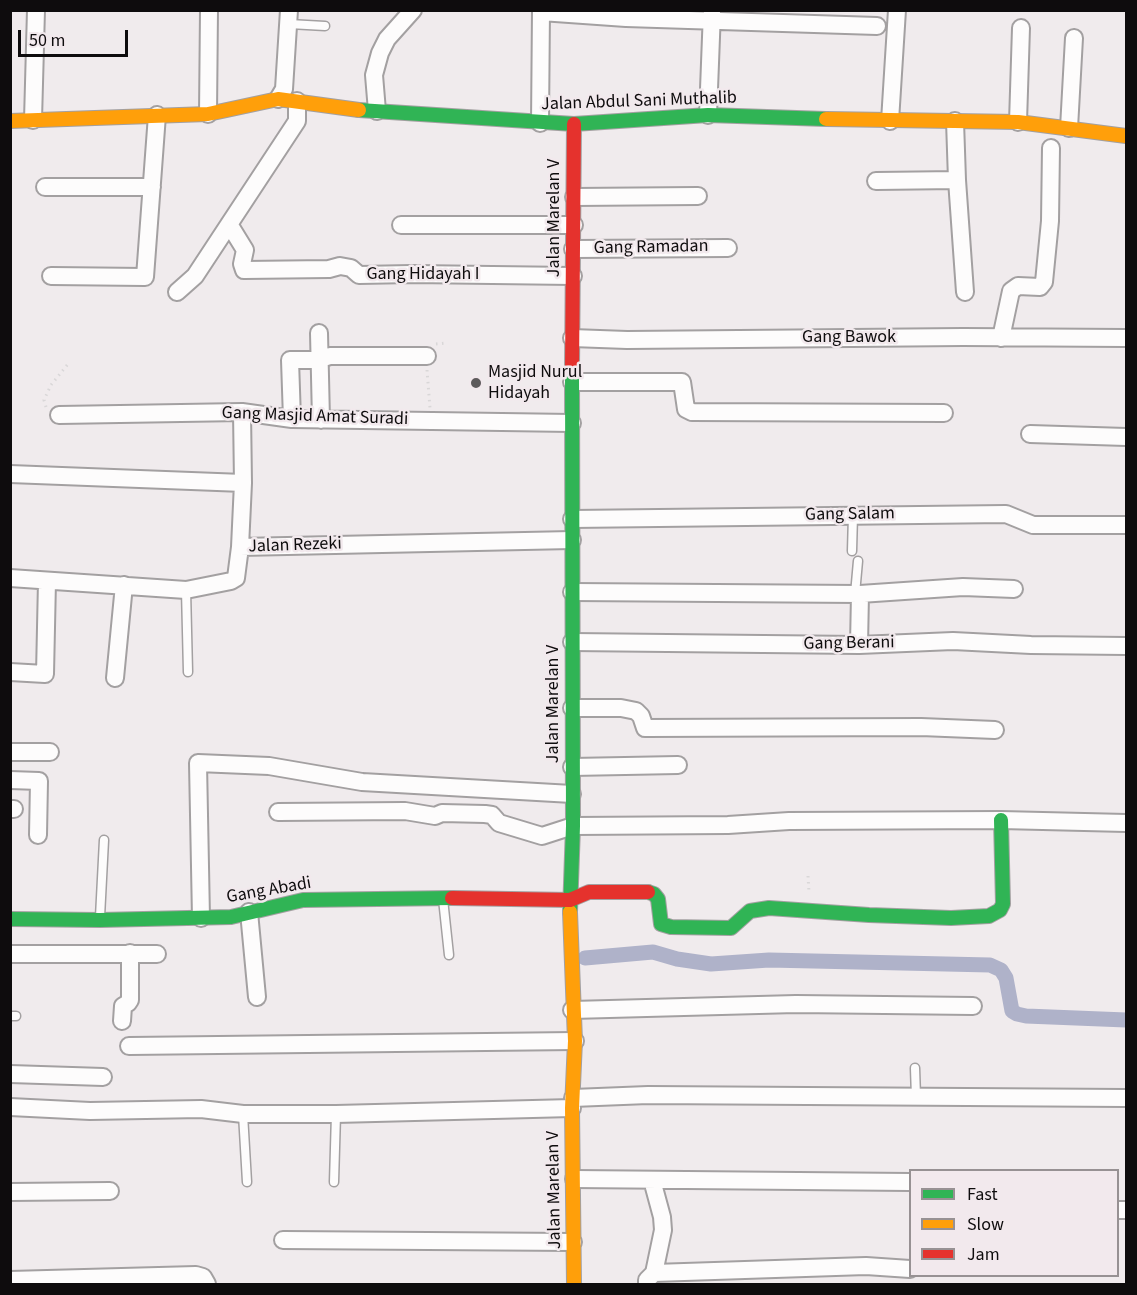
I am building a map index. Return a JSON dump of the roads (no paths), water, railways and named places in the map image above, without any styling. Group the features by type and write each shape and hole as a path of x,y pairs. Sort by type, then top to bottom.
{"street":[{"path":"33,120 36,10"},
{"path":"208,114 209,10"},
{"path":"377,111 374,75 380,53 387,39 413,10"},
{"path":"890,121 897,10"},
{"path":"540,123 541,11 797,17 877,26"},
{"path":"708,116 712,16"},
{"path":"278,99 284,89 289,17"},
{"path":"1018,122 1021,28"},
{"path":"1069,128 1074,38"},
{"name":"Jalan Abdul Sani Muthalib","path":"10,121 208,114 278,99 360,110 540,123 574,124 708,116 1018,122 1126,136"},
{"path":"177,292 195,276 232,228 297,121 302,101"},
{"path":"51,276 146,277 157,115"},
{"path":"955,121 965,292"},
{"name":"Jalan Marelan V","path":"574,124 573,826 570,900 572,1010 575,1041 572,1103 574,1284"},
{"path":"1001,338 1011,291 1018,286 1040,287 1044,282 1050,221 1051,148"},
{"path":"876,181 957,180"},
{"path":"45,187 152,187"},
{"path":"574,197 698,196"},
{"path":"401,225 574,225"},
{"name":"Gang Hidayah I","path":"232,228 245,250 242,264 244,270 329,269 340,266 351,268 359,275 573,276"},
{"name":"Gang Ramadan","path":"573,249 728,248"},
{"path":"319,333 321,420"},
{"name":"Gang Bawok","path":"572,338 627,340 1126,338"},
{"path":"292,419 290,360 318,360 330,356 427,356"},
{"path":"572,382 682,382 686,409 692,412 944,413"},
{"path":"240,547 243,483 242,412"},
{"name":"Gang Masjid Amat Suradi","path":"59,415 242,412 292,419 321,420 572,423"},
{"path":"1030,434 1126,437"},
{"path":"10,474 243,483"},
{"name":"Gang Salam","path":"572,519 1005,514 1033,525 1126,525"},
{"name":"Jalan Rezeki","path":"10,578 186,590 236,578 240,547 572,540"},
{"path":"10,672 45,674 47,581"},
{"path":"115,678 124,585"},
{"path":"573,596 856,596 963,587 1014,589"},
{"path":"856,596 859,645"},
{"name":"Gang Berani","path":"572,642 859,645 953,641 1126,646"},
{"path":"572,708 621,708 636,711 641,716 645,728 921,727 995,730"},
{"path":"10,752 50,752"},
{"path":"201,918 198,763 269,766 362,782 572,794"},
{"path":"572,767 678,765"},
{"path":"10,780 39,781 38,835"},
{"path":"278,812 405,811 435,816 442,813 485,814 492,815 499,823 542,836 573,826 728,825 800,821 1001,820 1126,823"},
{"name":"Gang Abadi","path":"10,919 100,920 231,917 303,900 442,898 570,900 589,892 647,891 658,899 661,924 671,927 731,928 750,911 769,908 951,918 989,916 1000,910 1003,904 1001,820"},
{"path":"249,912 257,997"},
{"path":"122,1021 123,1006 130,1000 130,953"},
{"path":"10,954 158,954"},
{"path":"572,1010 796,1004 973,1006"},
{"path":"129,1046 575,1041"},
{"path":"10,1074 104,1077"},
{"path":"10,1107 90,1111 201,1109 243,1113 336,1114 572,1103 648,1095 1126,1098"},
{"path":"574,1179 909,1182"},
{"path":"652,1180 662,1217 663,1230 651,1279 866,1266 909,1269"},
{"path":"10,1192 110,1191"},
{"path":"284,1240 573,1242"},
{"path":"10,1280 196,1275 203,1277 207,1284"}],"lane":[{"path":"289,17 325,26"},
{"path":"852,551 853,515"},
{"path":"856,596 858,561"},
{"path":"186,590 188,672"},
{"path":"100,920 104,840"},
{"path":"442,898 449,955"},
{"path":"915,1068 916,1097"},
{"path":"243,1113 247,1182"},
{"path":"334,1182 336,1114"}],"waterway":[{"path":"585,958 653,952 677,959 711,964 769,960 990,965 1001,970 1006,978 1012,1011 1017,1014 1126,1020"}],"place":[{"name":"Masjid Nurul Hidayah","path":"476,383"}]}
